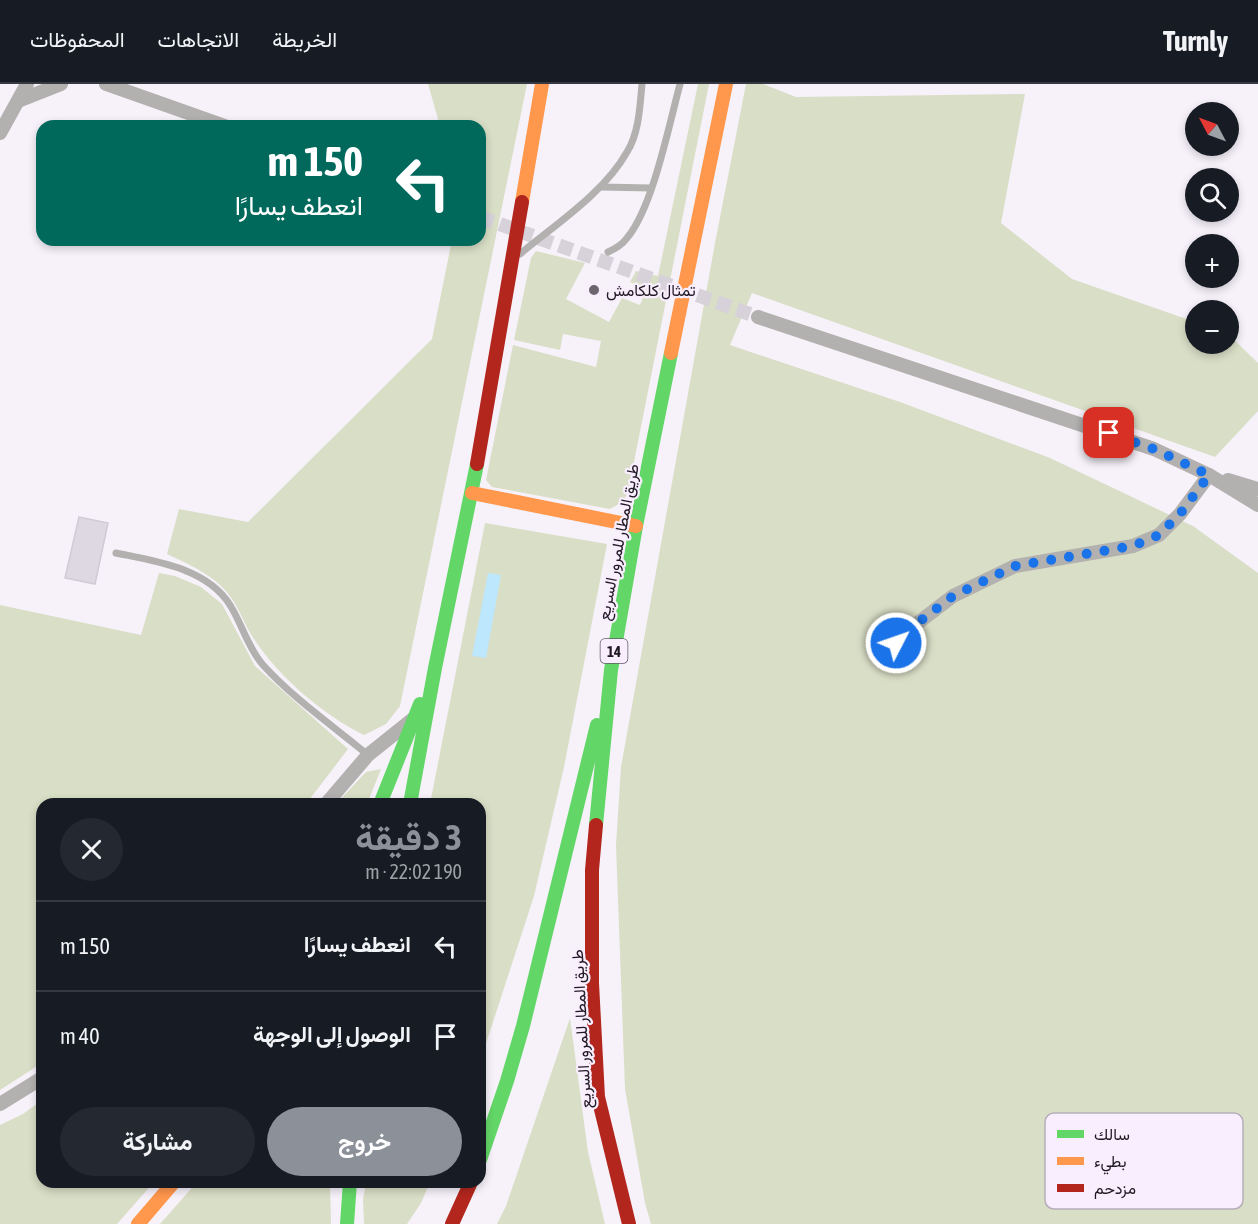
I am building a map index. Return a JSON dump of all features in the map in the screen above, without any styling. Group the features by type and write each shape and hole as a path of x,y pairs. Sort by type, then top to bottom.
{"main road":[{"path":"411,798 435,668 472,493 542,84"},
{"name":"طريق المطار للمرور السريع","path":"629,1224 598,1097 592,983 592,870 611,670 636,526 726,84"},
{"path":"472,493 636,526"},
{"path":"382,798 435,668"},
{"path":"486,1142 510,1072 538,969 563,858 611,670"},
{"path":"138,1224 169,1188"},
{"path":"347,1224 349,1188"},
{"path":"452,1224 468,1188"}],"street":[{"path":"0,133 27,84"},
{"path":"18,101 61,84"},
{"path":"105,84 208,120"},
{"path":"758,316 1154,449 1209,475 1258,505"},
{"path":"1209,475 1258,489"},
{"path":"882,642 896,643 904,639 919,622 953,596 1015,566 1133,546 1159,535 1180,514 1209,475"},
{"path":"331,798 368,755 415,718"},
{"path":"0,1104 36,1082"}],"lane":[{"path":"512,260 601,187 628,151 636,128 642,84"},
{"path":"608,252 620,246 629,236 643,210 659,165 680,84"},
{"path":"601,187 651,188"},
{"path":"116,553 161,562 197,576 212,585 230,603 249,644 262,664 316,713 368,755"}],"green space":[{"path":"428,84 527,84 400,706 386,724 364,735 334,718 290,682 266,656 234,602 221,586 204,573 167,554 179,509 248,522 432,339 451,246 486,246 486,120 438,120"},
{"path":"698,84 709,84 629,487 624,501 610,509 492,487 486,480 513,345 596,367 601,341 563,334 560,350 514,340 531,258 536,251 585,263 566,299 609,322 622,298 640,305 646,290 630,282 636,271 658,276"},
{"path":"746,84 763,84 796,97 1025,94 1001,223 1072,279 1185,319 1185,354 1239,354 1239,345 1258,363 1258,411 1215,457 752,293 730,345 900,402 1050,458 1193,526 1258,573 1258,1224 651,1224 645,1203 625,1089 616,845 621,767 715,243"},
{"path":"485,523 607,544 564,767 534,896 486,1044 486,798 431,798"},
{"path":"159,573 175,576 201,587 222,604 255,666 348,749 311,798 36,798 36,1067 0,1090 0,605 141,635"},
{"path":"381,769 369,798 342,798 366,772"},
{"path":"570,1018 588,1152 605,1224 497,1224 506,1206"},
{"path":"36,1104 36,1188 149,1188 117,1224 0,1224 0,1125 23,1114"},
{"path":"192,1188 330,1188 331,1224 160,1224"},
{"path":"365,1188 427,1188 421,1203 407,1224 364,1224"}],"water":[{"path":"488,573 501,575 486,658 472,656"}],"building":[{"path":"79,517 108,523 95,584 65,578"}],"tunnel":[{"path":"486,219 758,317"}],"traffic: fast":[{"path":"596,825 611,670 636,526 671,353"},
{"path":"411,798 477,464"},
{"path":"382,798 420,704"},
{"path":"486,1142 523,1026 597,725"},
{"path":"347,1224 350,1188"}],"traffic: slow":[{"path":"522,202 542,84"},
{"path":"671,353 726,84"},
{"path":"472,493 636,526"},
{"path":"138,1224 169,1188"}],"traffic: jam":[{"path":"477,464 522,202"},
{"path":"596,825 592,870 592,983 598,1097 629,1224"},
{"path":"452,1224 468,1188"}],"place":[{"name":"تمثال كلكامش","path":"594,290"}],"route":[{"path":"896,643 904,639 919,622 953,596 1015,566 1133,546 1159,535 1180,514 1209,475 1154,449 1109,433"}]}
